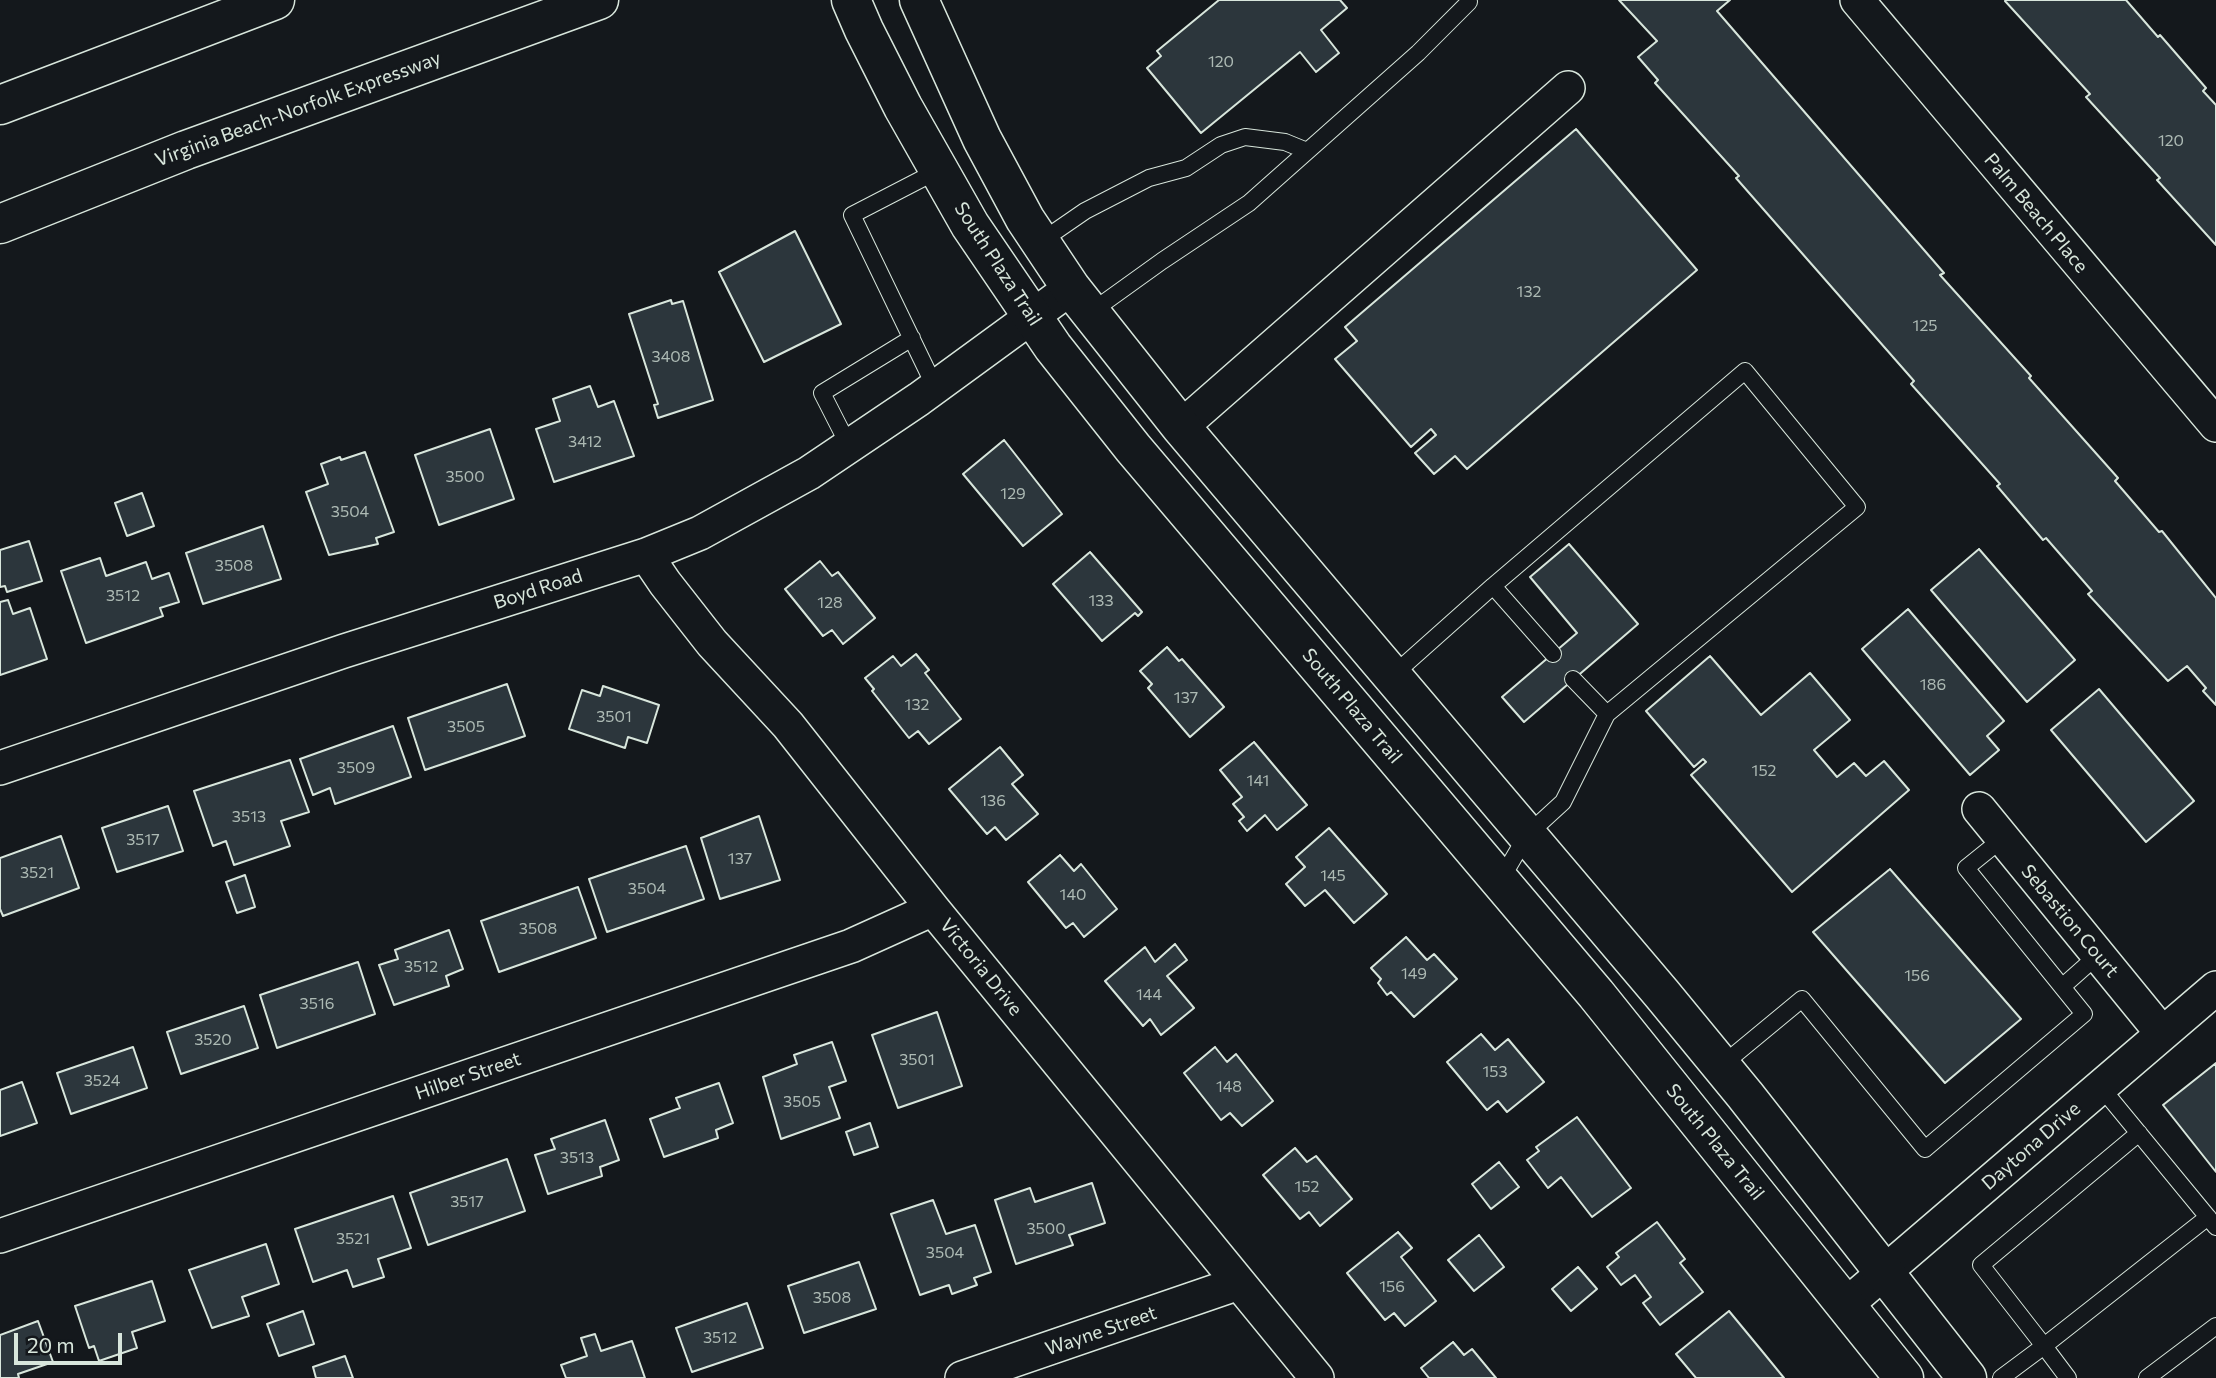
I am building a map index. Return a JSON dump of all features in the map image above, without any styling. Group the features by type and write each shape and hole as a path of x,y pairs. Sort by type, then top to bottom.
{"main road":[{"path":"0,105 275,0"},
{"name":"Virginia Beach-Norfolk Expressway","path":"0,224 199,145 599,0"},
{"name":"South Plaza Trail","path":"851,0 863,30 903,107 970,225 1053,347 1133,448 1596,994 1904,1378"},
{"path":"919,0 982,139 1025,219 1081,300 1181,427 1721,1066 1967,1378"}],"street":[{"name":"Palm Beach Place","path":"1857,0 2216,425"},
{"path":"1181,427 1568,88"},
{"name":"Boyd Road","path":"0,768 330,656 646,555 712,526 809,473 935,387 1031,316 1081,300"},
{"name":"Victoria Drive","path":"646,555 712,643 788,725 933,909 1317,1378"},
{"name":"Sebastion Court","path":"1979,809 2162,1033"},
{"name":"Hilber Street","path":"0,1236 851,946 933,909"},
{"name":"Daytona Drive","path":"1846,1305 2216,988"},
{"name":"Wayne Street","path":"962,1378 1239,1283"}],"lane":[{"path":"1081,300 1162,261 1249,203 1418,53 1469,2"},
{"path":"1040,242 1085,211 1149,178 1186,168 1221,145 1245,137 1285,142 1307,151"},
{"path":"935,387 852,215 939,170"},
{"path":"849,446 822,393 912,338"},
{"path":"1392,676 1745,371 1857,507 1607,714 1563,802 1527,835 1500,881"},
{"path":"1493,586 1553,654"},
{"path":"1573,679 1607,714"},
{"path":"1721,1066 1802,999 1925,1149 2084,1014 1966,869 2002,839"},
{"path":"2062,987 2098,955"},
{"path":"2001,1378 2212,1222 2100,1086"},
{"path":"2068,1378 1981,1265 2139,1133"},
{"path":"2147,1378 2216,1326"}],"building":[{"path":"1219,0 1340,0 1347,8 1321,30 1339,53 1316,72 1300,52 1201,133 1147,68 1161,56 1157,51"},
{"path":"1619,0 1730,0 1717,11 1944,273 1940,275 2031,376 2029,378 2118,478 2115,481 2159,532 2162,531 2216,598 2216,705 2203,691 2206,688 2187,666 2168,681 2088,594 2092,591 2046,538 2043,540 1997,486 2000,484 1911,384 1914,381 1736,178 1739,176 1655,83 1658,80 1638,57 1657,41"},
{"path":"2126,0 2206,88 2203,91 2216,105 2216,245 2157,180 2160,178 2086,97 2090,94 2005,1"},
{"path":"1576,129 1697,270 1467,469 1455,456 1434,474 1415,453 1436,435 1431,429 1411,447 1335,359 1357,341 1345,327"},
{"path":"795,231 841,324 764,362 719,272"},
{"path":"671,300 672,304 683,301 713,400 658,418 654,405 658,404 629,314"},
{"path":"590,386 598,407 614,401 634,456 554,482 536,429 560,421 553,399"},
{"path":"490,429 514,499 439,525 415,455"},
{"path":"1004,440 1062,514 1023,546 963,474"},
{"path":"365,452 394,532 376,538 378,544 329,555 306,492 328,484 321,464"},
{"path":"142,493 154,526 127,536 115,503"},
{"path":"263,526 281,579 203,604 186,553"},
{"path":"29,541 42,581 7,592 5,586 0,587 0,550"},
{"path":"1569,544 1638,624 1524,722 1502,697 1577,633 1530,577"},
{"path":"1979,549 2075,660 2027,702 1931,590"},
{"path":"1090,552 1142,612 1138,616 1135,613 1102,641 1053,584"},
{"path":"100,558 106,576 146,562 152,579 169,573 179,602 160,608 163,616 86,643 61,571"},
{"path":"820,561 832,576 838,572 875,618 843,644 832,630 823,636 785,589"},
{"path":"8,600 13,614 30,608 47,659 0,675 0,602"},
{"path":"1908,609 2004,721 1987,736 1999,750 1970,775 1862,649"},
{"path":"1167,647 1179,661 1182,659 1224,707 1190,737 1148,688 1152,684 1140,671"},
{"path":"916,654 929,670 925,673 961,719 929,744 918,731 909,738 865,678 893,656 901,666"},
{"path":"1710,656 1761,715 1810,673 1850,720 1814,750 1837,777 1854,763 1866,776 1884,761 1909,790 1792,892 1691,775 1706,762 1703,759 1694,767 1646,711"},
{"path":"507,684 525,736 425,770 408,718"},
{"path":"603,686 659,705 647,743 628,737 625,748 569,729 582,690 600,696"},
{"path":"2099,689 2194,801 2146,842 2051,730"},
{"path":"393,726 411,777 335,804 330,788 313,795 300,759"},
{"path":"1254,742 1307,805 1277,830 1265,815 1247,831 1239,821 1244,817 1233,804 1242,797 1220,770"},
{"path":"1000,747 1023,775 1012,784 1038,814 1006,840 995,827 987,834 949,789"},
{"path":"290,760 309,812 281,821 290,846 234,865 226,841 213,846 194,791"},
{"path":"168,806 183,851 117,872 102,828"},
{"path":"759,816 780,880 720,899 701,838"},
{"path":"1329,828 1387,894 1354,923 1325,890 1305,906 1286,884 1305,867 1296,857"},
{"path":"61,836 79,888 3,916 0,909 0,858"},
{"path":"686,846 704,899 607,932 589,879"},
{"path":"1060,855 1074,871 1081,864 1117,909 1084,937 1073,923 1066,928 1028,882"},
{"path":"1890,869 2021,1019 1945,1083 1813,932"},
{"path":"245,875 255,907 237,913 226,882"},
{"path":"578,887 596,938 499,972 481,921"},
{"path":"449,930 463,969 446,976 449,986 394,1005 379,965 398,959 395,950"},
{"path":"1406,937 1427,960 1434,954 1457,979 1414,1017 1391,992 1387,995 1378,983 1381,979 1371,968"},
{"path":"1175,944 1187,960 1167,976 1194,1008 1161,1035 1150,1019 1143,1026 1105,981 1145,947 1155,962"},
{"path":"358,962 375,1014 277,1048 260,995"},
{"path":"244,1006 258,1048 181,1074 167,1032"},
{"path":"937,1012 962,1086 898,1108 872,1035"},
{"path":"1481,1034 1495,1050 1508,1039 1544,1082 1507,1112 1498,1101 1487,1110 1447,1062"},
{"path":"832,1042 846,1081 829,1087 840,1118 781,1139 763,1077 797,1064 794,1055"},
{"path":"133,1047 147,1088 71,1114 57,1073"},
{"path":"1215,1047 1227,1062 1236,1054 1273,1101 1242,1126 1230,1113 1221,1120 1184,1073"},
{"path":"2216,1063 2216,1172 2163,1105"},
{"path":"22,1082 37,1123 0,1136 0,1090"},
{"path":"719,1083 733,1123 716,1130 718,1138 664,1157 650,1119 680,1108 676,1098"},
{"path":"1577,1117 1631,1188 1592,1217 1561,1177 1548,1188 1527,1160 1539,1151 1536,1147"},
{"path":"605,1120 619,1160 600,1167 602,1176 548,1194 535,1155 555,1149 551,1139"},
{"path":"870,1123 878,1147 854,1155 846,1132"},
{"path":"1295,1148 1307,1162 1316,1156 1352,1199 1320,1226 1309,1212 1300,1219 1263,1175"},
{"path":"507,1159 525,1211 428,1245 410,1193"},
{"path":"1499,1162 1519,1187 1491,1209 1472,1184"},
{"path":"1092,1183 1105,1223 1069,1235 1073,1245 1016,1264 995,1200 1030,1188 1035,1202"},
{"path":"393,1196 411,1248 378,1259 384,1277 353,1287 347,1270 313,1282 295,1229"},
{"path":"933,1200 946,1234 975,1225 991,1272 974,1278 977,1285 952,1294 949,1285 920,1295 891,1214"},
{"path":"1657,1222 1685,1259 1680,1263 1703,1292 1660,1325 1643,1303 1651,1297 1635,1275 1621,1285 1607,1267 1619,1257 1616,1253"},
{"path":"1398,1232 1412,1248 1401,1257 1436,1301 1405,1326 1394,1313 1385,1320 1347,1273"},
{"path":"1479,1235 1504,1267 1474,1291 1448,1260"},
{"path":"266,1244 279,1284 242,1297 249,1316 212,1328 189,1270"},
{"path":"859,1262 876,1309 804,1333 788,1286"},
{"path":"1578,1267 1597,1289 1571,1311 1552,1289"},
{"path":"152,1281 165,1321 132,1332 137,1348 99,1361 94,1346 89,1348 75,1306"},
{"path":"747,1303 763,1348 692,1372 676,1328"},
{"path":"303,1311 314,1344 279,1356 267,1324"},
{"path":"1729,1311 1784,1378 1696,1378 1676,1354"},
{"path":"38,1321 53,1362 18,1374 19,1378 0,1378 0,1335"},
{"path":"595,1334 601,1351 632,1341 645,1378 566,1378 561,1365 587,1356 581,1338"},
{"path":"1453,1342 1464,1355 1472,1349 1496,1378 1429,1378 1421,1368"},
{"path":"345,1356 353,1378 316,1378 313,1367"}]}
